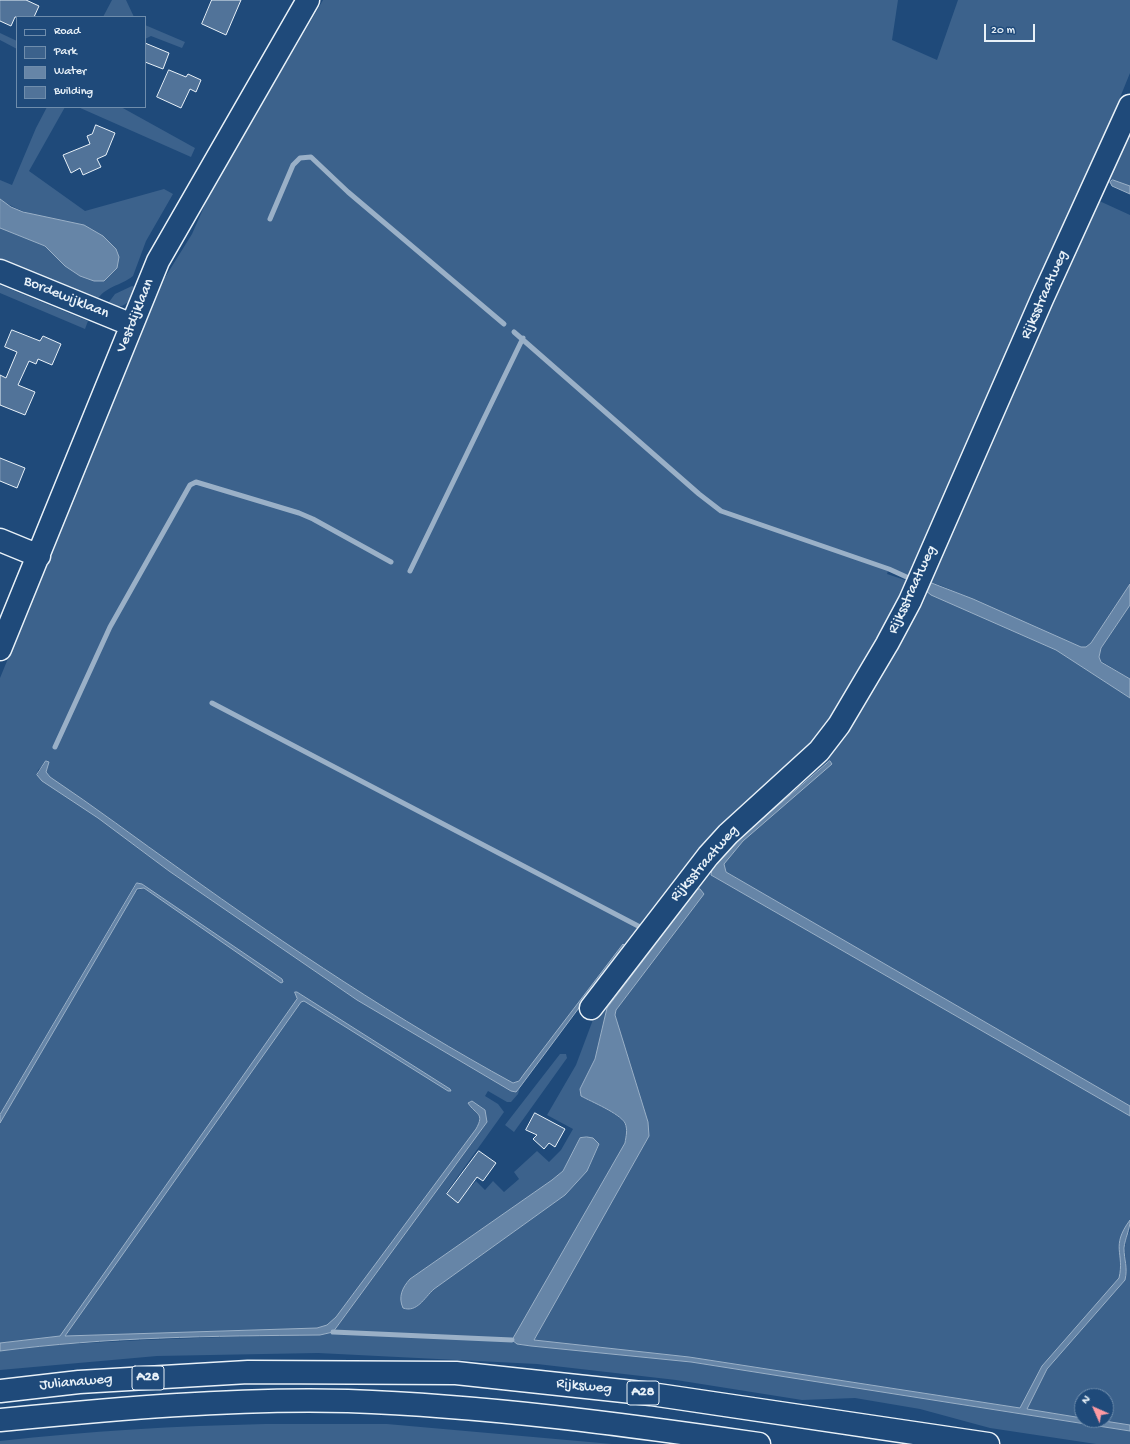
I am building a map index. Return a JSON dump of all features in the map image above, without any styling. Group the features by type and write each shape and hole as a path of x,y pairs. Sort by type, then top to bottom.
{"main road":[{"name":"Vestdijklaan","path":"0,649 158,261 308,0"},
{"name":"Rijksstraatweg","path":"591,1008 708,856 728,834 819,751 839,725 864,684 910,601 1042,299 1130,106"},
{"name":"Bordewijklaan","path":"0,271 132,325"},
{"path":"0,540 38,556"},
{"name":"Julianaweg","path":"0,1391 95,1381 248,1372 296,1372"},
{"name":"Rijksweg","path":"296,1372 456,1373 651,1394 988,1444"},
{"name":"Julianaweg","path":"0,1420 221,1402 346,1401 443,1406 625,1424 759,1444"}],"green space":[{"path":"112,0 126,0 134,16 104,16"},
{"path":"323,0 898,0 892,40 937,60 958,0 1130,0 1130,73 1080,196 915,571 909,591 890,631 838,715 814,745 805,749 730,818 702,850 625,946 623,944 519,1081 513,1083 470,1059 344,982 303,955 221,899 50,777 46,772 48,761 38,770 37,775 43,781 98,818 169,871 357,1000 511,1091 516,1091 520,1087 518,1094 511,1102 507,1102 488,1091 485,1096 498,1104 504,1112 446,1193 458,1201 476,1181 485,1190 493,1181 504,1192 519,1179 514,1172 537,1151 549,1162 561,1150 573,1129 547,1115 576,1065 597,1009 606,995 713,855 813,761 843,726 864,693 926,576 1078,231 1095,199 1130,215 1130,584 1091,643 1086,647 1081,647 942,586 929,582 924,587 925,590 931,595 1056,650 1130,698 1130,1106 726,872 724,864 743,841 832,764 830,761 737,841 712,869 711,875 1130,1116 1130,1220 1124,1229 1119,1243 1119,1278 1042,1366 1021,1408 689,1357 534,1340 649,1136 648,1122 615,1015 616,1010 704,894 700,889 697,890 607,1008 595,1059 580,1089 581,1096 611,1112 622,1120 626,1129 625,1143 512,1340 517,1344 531,1346 691,1362 1074,1422 1074,1428 1111,1428 1130,1431 1130,1444 1096,1444 990,1428 920,1409 855,1398 802,1400 676,1380 537,1364 318,1353 157,1356 0,1370 0,1351 50,1345 333,1332 487,1122 485,1110 470,1101 470,1106 478,1113 479,1116 479,1122 476,1129 336,1317 327,1325 317,1328 65,1336 301,1002 304,1001 448,1091 451,1091 447,1087 296,992 297,999 60,1336 0,1343 0,1123 136,891 144,888 283,982 282,979 142,884 137,883 0,1115 0,678 164,279 192,234 211,191","holes":["889,569 911,579 908,581 887,574","580,1138 593,1138 599,1145 587,1171 565,1195 434,1289 416,1307 408,1309 403,1308 401,1296 410,1279 552,1180 563,1171"]},
{"path":"146,25 185,42 182,48 151,36 146,38"},
{"path":"0,33 16,41 16,48 0,40"},
{"path":"46,108 64,108 29,171 85,211 164,189 173,194 146,241 133,276 108,289 96,302 0,260 0,228 45,246 65,266 80,276 84,225 30,214 0,199 0,180 12,185 36,128"},
{"path":"80,108 123,108 195,148 191,157"},
{"path":"1130,117 1130,186 1102,177"},
{"path":"0,285 88,321 85,329 0,293"},
{"path":"132,286 136,287 131,298 126,304 118,307 106,306 115,294"},
{"path":"1130,605 1130,679 1101,661 1099,657 1101,648"},
{"path":"560,1054 566,1054 567,1058 514,1132 505,1125"},
{"path":"1130,1231 1130,1425 1114,1422 1114,1388 1074,1388 1074,1417 1026,1409 1047,1369 1125,1280 1125,1249 1127,1237"},
{"path":"265,1424 387,1424 612,1444 0,1444 0,1441 33,1437 99,1432"}],"water":[{"path":"1113,180 1130,186 1130,194 1112,186 1110,182"},
{"path":"0,199 11,207 23,212 84,225 103,236 116,249 119,257 117,268 104,281 94,281 80,276 65,266 45,246 0,228"},
{"path":"929,582 973,599 1081,647 1086,647 1091,643 1130,584 1130,605 1101,648 1099,657 1101,662 1130,679 1130,698 1056,650 931,595 925,590"},
{"path":"46,761 49,762 46,772 50,777 221,899 344,982 428,1034 513,1083 519,1081 623,944 625,946 520,1087 516,1092 511,1091 357,1000 169,871 98,818 42,781 37,775"},
{"path":"830,761 832,764 743,841 724,864 726,872 1130,1106 1130,1116 711,875 712,869 737,841"},
{"path":"137,883 142,884 282,979 283,982 281,983 144,888 137,889 0,1123 0,1115"},
{"path":"700,889 704,894 616,1010 615,1015 648,1122 649,1136 534,1340 689,1357 1020,1408 1042,1366 1119,1278 1119,1244 1124,1229 1130,1220 1124,1248 1126,1267 1125,1280 1047,1369 1027,1409 1074,1417 1074,1422 691,1362 531,1346 517,1344 512,1340 625,1143 627,1131 625,1123 622,1119 581,1096 580,1089 595,1059 607,1008 697,890"},
{"path":"295,992 451,1091 448,1091 304,1001 301,1002 65,1336 317,1328 327,1325 336,1317 476,1129 479,1124 480,1117 468,1103 472,1101 485,1110 487,1122 333,1332 320,1335 120,1340 40,1346 0,1351 0,1343 60,1336 297,999"},
{"path":"580,1138 593,1138 599,1144 587,1171 565,1195 434,1289 416,1307 408,1309 403,1308 401,1296 410,1279 552,1180 563,1171"},
{"path":"1114,1422 1130,1425 1130,1431 1111,1428 1114,1428"}],"building":[{"path":"0,0 26,0 39,6 34,16 16,16 11,26 0,21"},
{"path":"212,0 241,0 226,35 202,24"},
{"path":"146,43 169,53 163,69 146,62"},
{"path":"169,70 186,77 188,74 201,80 196,92 190,89 181,108 157,97"},
{"path":"96,125 115,133 106,155 97,159 101,167 83,175 80,168 71,173 63,155 90,144 87,136 92,134"},
{"path":"12,330 40,341 43,336 61,344 52,365 38,359 36,364 29,361 18,385 35,392 25,415 0,405 0,375 6,378 17,352 5,347"},
{"path":"0,458 25,468 17,488 0,481"},
{"path":"535,1113 565,1129 555,1147 549,1143 544,1149 533,1139 537,1135 526,1130"},
{"path":"479,1151 496,1163 483,1181 477,1177 458,1203 447,1194"}],"waterway":[{"path":"270,219 293,165 300,158 311,157 348,192 504,324"},
{"path":"514,332 699,494 721,511 889,569 911,579 913,576"},
{"path":"410,571 523,338"},
{"path":"55,747 110,627 190,485 196,482 299,513 313,519 391,562"},
{"path":"212,703 640,927"},
{"path":"333,1332 512,1340"}]}
